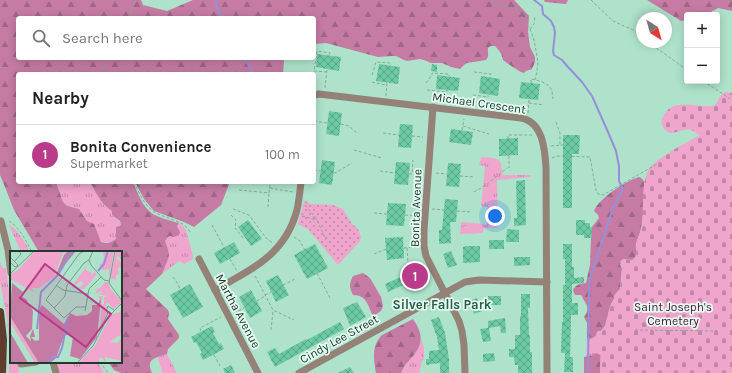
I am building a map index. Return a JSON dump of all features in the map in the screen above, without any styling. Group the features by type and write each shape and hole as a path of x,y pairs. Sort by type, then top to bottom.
{"main road":[{"path":"0,312 3,340 2,373"}],"street":[{"name":"Michael Crescent","path":"316,95 433,107 527,119 536,127 540,135 545,161 547,373"},
{"name":"Bonita Avenue","path":"433,107 425,208 424,246 426,256 459,321 463,334 465,373"},
{"path":"215,290 251,269 270,255 279,246 287,234 295,214 301,184"},
{"path":"0,222 8,250 10,265"},
{"name":"Martha Avenue","path":"199,259 258,373"},
{"name":"Cindy Lee Street","path":"299,373 461,284 473,281 546,282"},
{"path":"53,363 56,373"}],"path":[{"path":"129,16 135,0"},
{"path":"492,0 502,6 516,10 530,29 534,40 538,62 534,80"},
{"path":"591,0 612,21 636,32"},
{"path":"530,29 534,24 535,16"},
{"path":"656,48 684,68"},
{"path":"316,56 317,51 330,53 329,56"},
{"path":"102,72 107,60"},
{"path":"315,60 314,70 327,72"},
{"path":"372,75 376,62 390,63 389,65"},
{"path":"324,95 327,69"},
{"path":"474,72 491,74 490,78"},
{"path":"426,83 432,73 449,74 449,76"},
{"path":"530,83 531,79 546,84 551,88 553,99"},
{"path":"372,82 387,84 385,102"},
{"path":"708,84 732,100"},
{"path":"427,90 447,92 447,90"},
{"path":"473,95 488,97 488,94"},
{"path":"527,119 529,99"},
{"path":"528,103 544,105"},
{"path":"462,130 466,111"},
{"path":"316,121 327,122"},
{"path":"543,147 562,145 556,122"},
{"path":"341,124 349,126 357,133"},
{"path":"463,126 489,134"},
{"path":"383,134 399,135"},
{"path":"508,139 508,135 540,135"},
{"path":"412,136 430,137"},
{"path":"354,150 382,158"},
{"path":"474,192 486,185 508,168 509,156"},
{"path":"545,161 557,156 590,157 596,190 598,194 603,195 657,164"},
{"path":"409,174 412,174 413,160"},
{"path":"334,173 335,174 352,163"},
{"path":"316,170 320,171"},
{"path":"380,171 396,173"},
{"path":"428,172 447,174"},
{"path":"460,176 475,177"},
{"path":"135,184 144,202 150,209 183,224 190,232"},
{"path":"268,207 270,185"},
{"path":"270,188 299,196 317,220 326,240"},
{"path":"239,190 269,193"},
{"path":"425,208 444,210"},
{"path":"233,209 249,215 266,238 279,246"},
{"path":"457,211 472,212"},
{"path":"374,213 387,214"},
{"path":"295,214 317,220"},
{"path":"231,215 236,220 236,228 243,238 244,237"},
{"path":"405,215 425,217"},
{"path":"0,222 7,221 16,227 31,251"},
{"path":"212,225 224,247"},
{"path":"287,234 299,240 305,250"},
{"path":"404,248 424,246"},
{"path":"407,247 408,263"},
{"path":"374,254 386,249"},
{"path":"230,259 240,276"},
{"path":"251,269 273,310 294,320"},
{"path":"317,273 330,298"},
{"path":"173,277 180,289"},
{"path":"283,285 295,279"},
{"path":"257,301 271,292"},
{"path":"201,331 200,328 244,308"},
{"path":"271,330 273,310"},
{"path":"635,330 713,331"},
{"path":"214,355 220,366"},
{"path":"101,363 108,373"}],"green space":[{"path":"0,0 141,0 143,5 167,11 193,0 514,0 529,16 528,32 530,47 535,57 535,62 532,69 524,73 503,60 501,53 495,46 488,48 488,58 486,60 467,63 460,69 442,63 431,63 420,59 407,61 396,56 378,57 326,43 316,44 316,16 16,16 16,60 284,60 283,72 16,72 16,184 57,184 63,202 67,206 79,209 87,221 94,224 101,242 103,243 108,243 116,239 116,227 121,225 120,221 112,215 112,211 99,198 91,184 134,184 141,200 149,211 159,217 179,223 177,226 180,232 179,235 174,237 170,236 165,241 169,255 162,274 146,289 168,310 168,319 179,335 179,338 168,349 167,354 151,361 150,368 152,373 121,373 114,370 109,363 122,363 122,251 38,251 14,210 0,175"},
{"path":"544,0 568,0 566,4 545,2"},
{"path":"647,0 732,0 732,11 718,8 711,12 684,12 684,20 681,21 672,15 672,12 666,12"},
{"name":"Saint Joseph's Cemetery","path":"726,92 732,93 732,373 600,373 601,332 605,326 615,294 620,289 622,268 620,262 624,259 632,260 636,255 636,244 642,226 646,174 652,165 658,160 700,135 692,130 683,130 670,133 663,127 662,118 668,110 674,106 687,104 714,106 721,95"},
{"path":"481,157 500,161 502,175 531,175 531,177 497,180 498,228 484,228 483,233 460,234 461,225 473,226 486,224 487,207 481,206 485,166 479,165"},
{"path":"640,177 645,186 642,225 636,244 636,255 632,260 624,259 620,265 622,268 620,289 615,295 611,304 605,326 589,340 587,339 587,323 584,317 587,312 587,307 582,296 575,295 573,290 577,285 586,283 590,265 592,227 599,218 594,211 607,195 628,181"},
{"path":"57,184 91,184 102,202 112,211 112,215 120,222 121,225 116,229 116,239 105,243 101,242 79,209 67,206 63,202"},
{"path":"136,184 229,184 221,205 194,227 154,211 144,199"},
{"path":"304,201 311,204 333,205 343,209 352,224 358,229 361,237 360,241 338,265 309,230 298,224"},
{"path":"461,222 486,224 477,227 470,227 461,225"},
{"path":"179,223 186,230 193,259 184,264 179,261 162,274 168,254 165,241 179,229 177,226"},
{"path":"9,225 19,234 29,251 21,251"},
{"path":"0,261 2,268 6,268 10,300 10,363 18,363 19,373 9,373 7,318 0,282"},
{"path":"363,273 370,278 381,297 383,306 381,311 373,316 364,299 358,295 353,295 350,288 350,283 353,276"},
{"path":"413,319 421,337 419,346 414,355 405,365 401,373 376,373 374,353 379,339 382,335"},
{"path":"598,331 601,331 601,355 597,354 586,357 587,339 590,340"},
{"path":"421,339 424,348 424,359 422,361 419,373 401,373 415,354"},
{"path":"596,353 601,355 600,373 584,373 584,357"},
{"path":"167,354 177,373 162,373 158,357"},
{"path":"57,363 99,363 104,373 59,373"}],"building":[{"path":"317,54 341,57 339,71 316,67"},
{"path":"379,64 400,67 398,84 376,81"},
{"path":"432,64 437,65 437,72 431,71"},
{"path":"437,75 460,78 458,91 436,89"},
{"path":"481,76 500,79 498,96 479,93"},
{"path":"521,82 540,84 538,100 519,98"},
{"path":"329,111 342,113 339,136 326,134"},
{"path":"400,124 413,125 411,148 398,147"},
{"path":"451,129 473,132 471,145 449,142"},
{"path":"563,135 580,135 579,154 572,154 572,208 563,208"},
{"path":"518,138 518,155 499,156 499,139"},
{"path":"322,160 335,162 332,185 319,183"},
{"path":"396,162 410,163 408,185 394,184"},
{"path":"448,163 461,164 459,187 446,186"},
{"path":"525,180 526,225 514,226 514,218 517,218 516,181"},
{"path":"445,199 458,200 456,222 450,222 451,243 439,244 439,230 442,230"},
{"path":"388,203 406,204 404,226 386,225"},
{"path":"248,220 262,239 251,246 238,227"},
{"path":"576,220 585,220 585,223 590,223 590,227 592,227 592,238 584,238 584,235 576,235"},
{"path":"507,229 519,230 519,242 506,242"},
{"path":"403,237 404,258 387,260 385,238"},
{"path":"489,240 504,240 504,249 489,249"},
{"path":"234,242 240,253 220,264 214,253"},
{"path":"315,244 328,268 307,279 294,255"},
{"path":"563,244 572,244 572,267 574,267 574,278 584,277 584,283 572,284 572,303 578,303 578,315 571,315 570,357 573,357 573,372 564,372 565,353 561,353 563,285 565,285 565,259 563,259"},
{"path":"480,246 480,262 463,263 463,247"},
{"path":"451,251 457,265 448,268 443,254"},
{"path":"514,257 530,257 530,265 514,266"},
{"path":"417,270 421,277 388,292 385,284"},
{"path":"278,275 289,295 276,302 266,281"},
{"path":"190,284 203,307 183,318 170,295"},
{"path":"251,290 262,311 250,318 239,297"},
{"path":"521,294 530,294 530,308 528,308 530,352 532,352 532,373 518,373 518,365 515,365 514,357 509,357 509,349 515,349 515,335 520,335"},
{"path":"488,296 501,296 501,305 488,305"},
{"path":"477,298 482,311 474,314 469,301"},
{"path":"357,302 366,317 350,326 343,308"},
{"path":"439,317 445,333 449,359 449,373 440,373 440,363 426,365 426,359 429,359 429,351 439,350 437,337 431,320"},
{"path":"505,318 506,333 501,333 500,326 489,328 491,341 483,342 480,329 488,328 488,321"},
{"path":"340,322 344,329 275,367 267,352 275,348 279,354"},
{"path":"212,326 215,332 213,333 219,344 221,343 224,349 203,360 200,354 202,353 196,342 194,343 191,337"},
{"path":"494,353 495,361 483,362 483,354"},
{"path":"231,365 235,373 225,373 223,369"},
{"path":"350,367 354,373 338,373"}],"waterway":[{"path":"216,0 217,8 221,16"},
{"path":"534,0 542,6 543,14 551,21 554,27 554,55 562,60 582,82 592,96 616,151 619,166 619,181 622,191 613,208 591,275 589,286 588,373"},
{"path":"245,60 253,72"}],"place":[{"name":"Bonita Convenience","path":"415,276"}],"district":[{"name":"Silver Falls Park","path":"442,304"}]}
